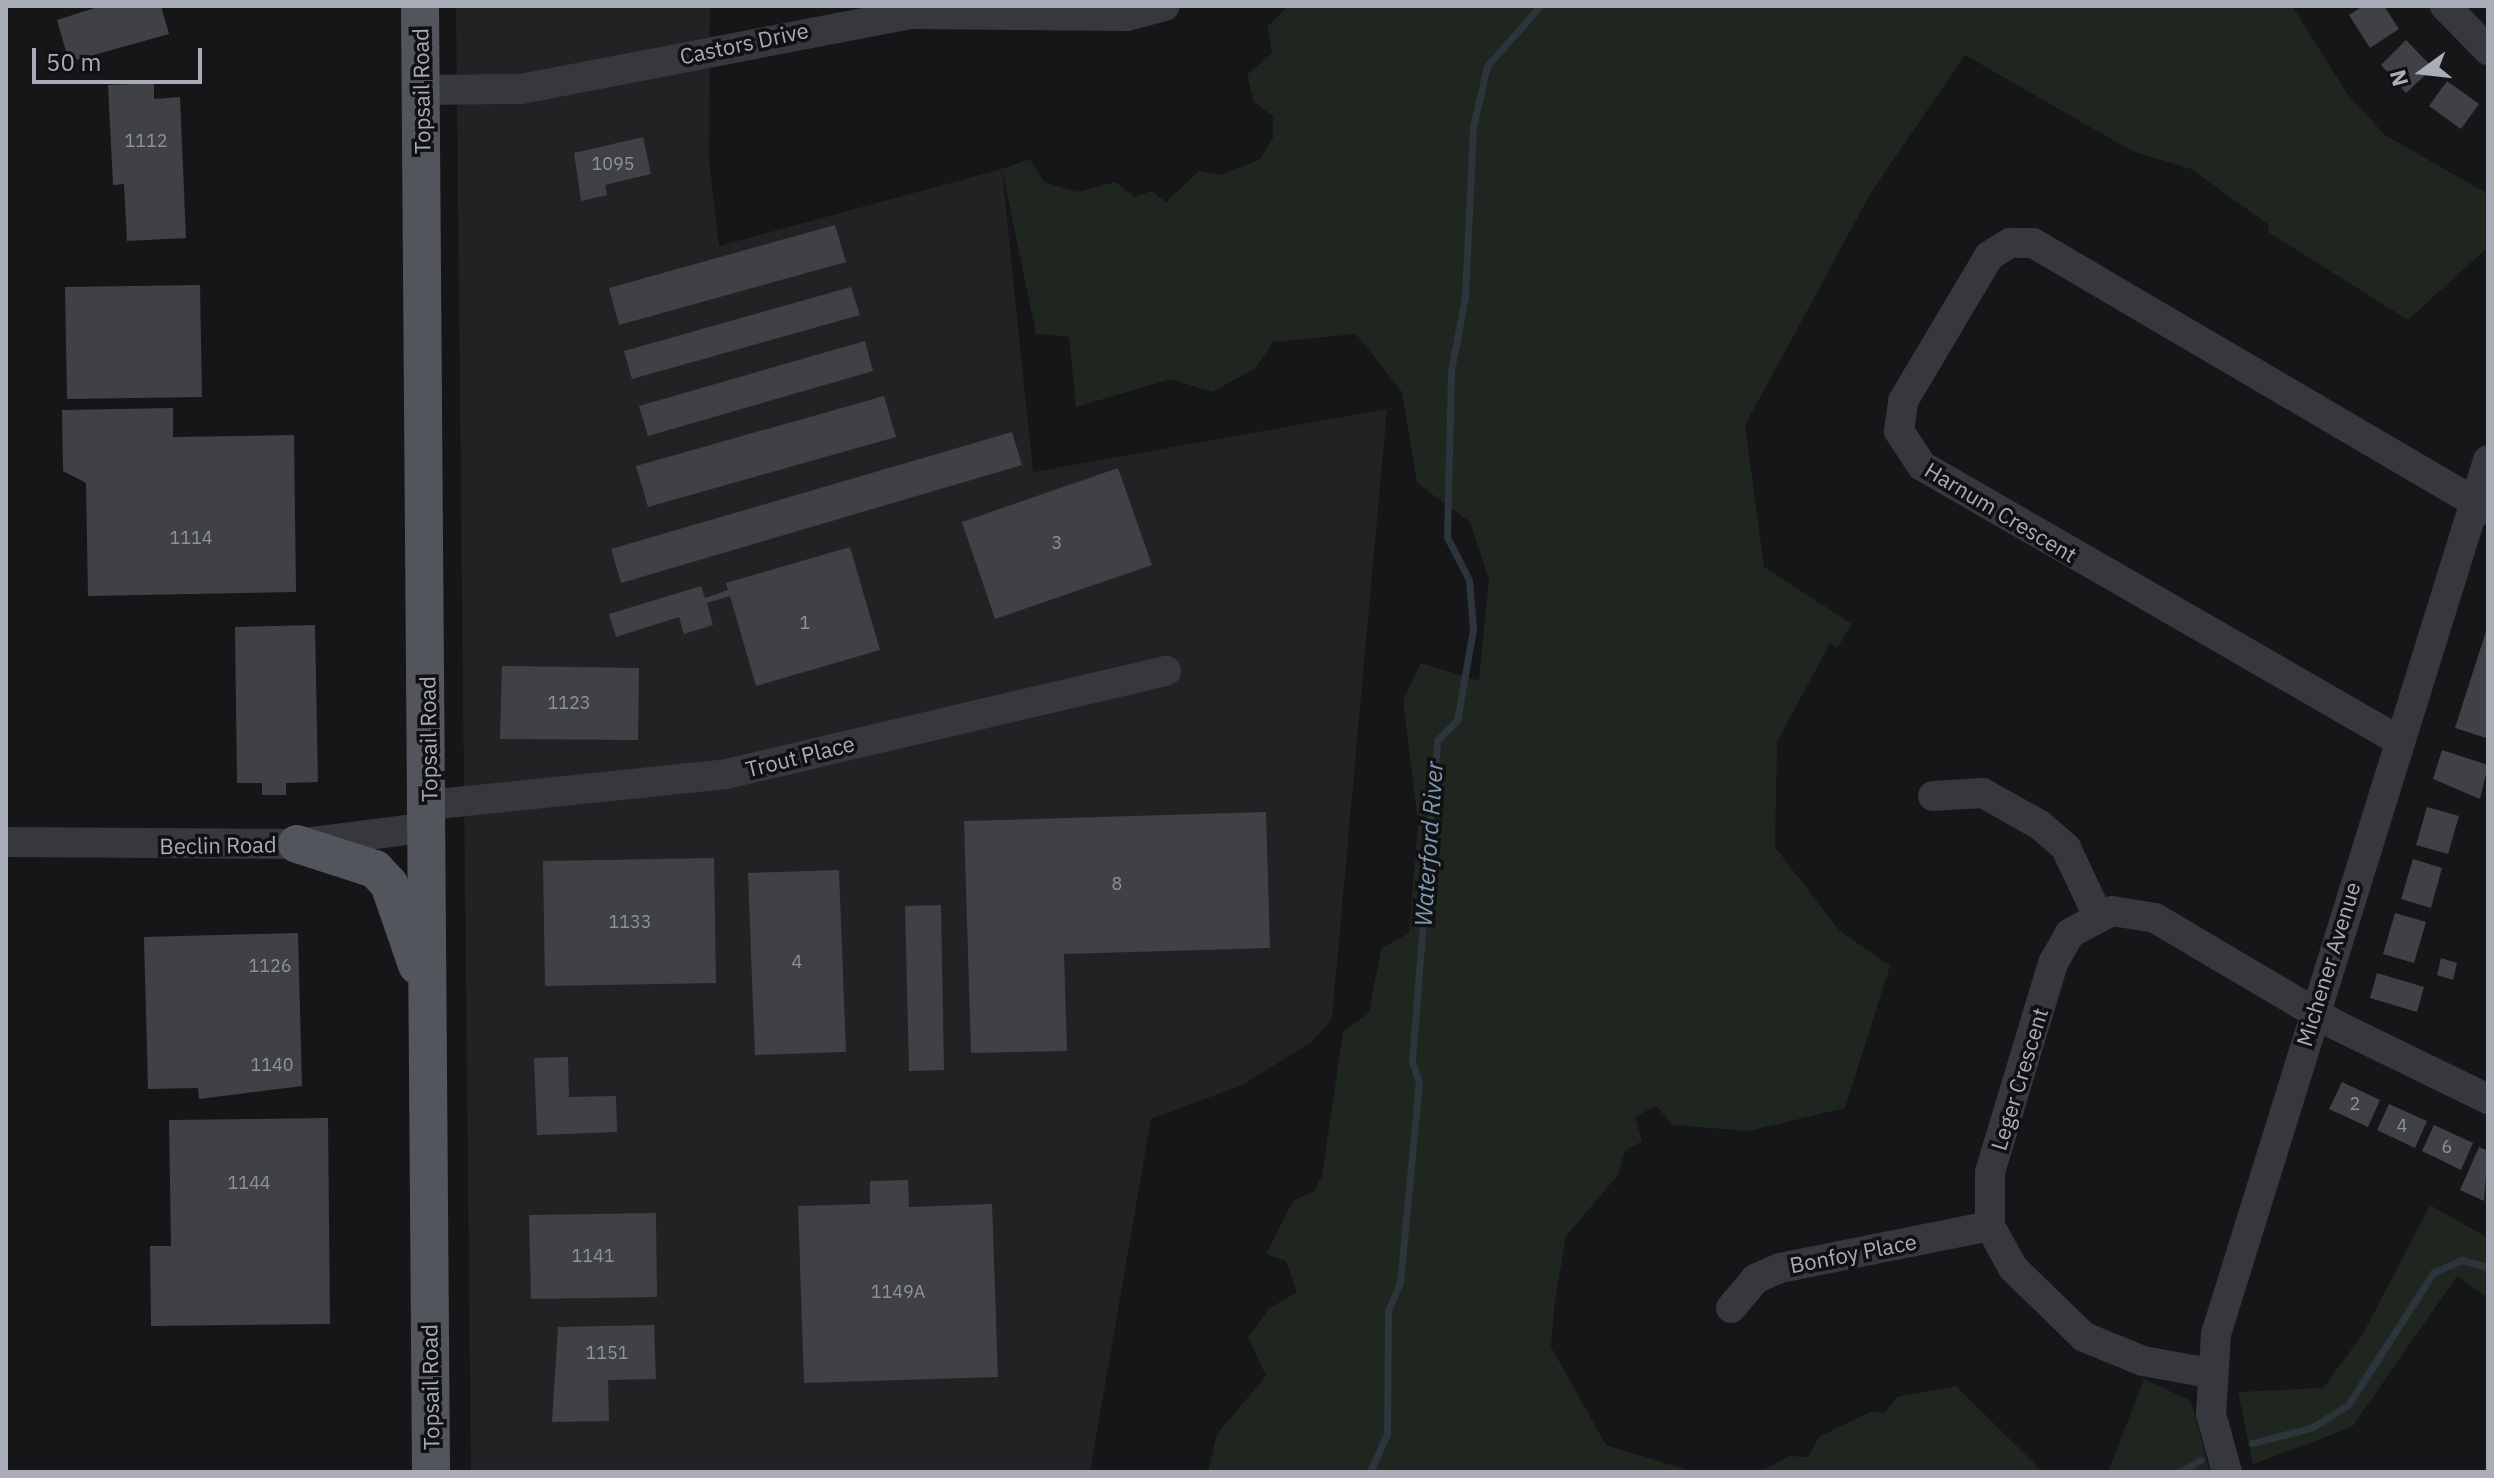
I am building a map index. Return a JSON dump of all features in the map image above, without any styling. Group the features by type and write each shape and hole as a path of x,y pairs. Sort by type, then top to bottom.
{"main road":[{"name":"Topsail Road","path":"420,6 429,816 425,987 431,1472"},
{"path":"297,844 354,858 389,884 425,987"}],"street":[{"name":"Castors Drive","path":"421,90 521,89 841,14 1127,16 1165,6"},
{"path":"2445,6 2488,50"},
{"name":"Harnum Crescent","path":"2398,740 1922,466 1903,444 1899,414 1989,256 2010,243 2033,243 2480,505"},
{"name":"Michener Avenue","path":"2227,1472 2214,1434 2209,1373 2312,1011 2398,740 2480,505 2488,460"},
{"name":"Trout Place","path":"429,816 726,774 1166,671"},
{"path":"1933,796 1983,793 2040,825 2066,848 2097,914 2155,918 2312,1011 2488,1099"},
{"name":"Beclin Road","path":"6,842 297,844 429,816"},
{"name":"Leger Crescent","path":"2097,914 2070,933 2053,963 1990,1172 1990,1226 2013,1268 2084,1337 2143,1361 2209,1373"},
{"name":"Bonfoy Place","path":"1731,1308 1745,1287 1780,1268 1990,1226"}],"shaded area":[{"path":"456,6 710,6 709,159 719,246 1002,169 1033,472 1387,409 1332,1018 1313,1041 1242,1085 1151,1119 1090,1472 471,1472"},
{"path":"1288,6 2292,6 2348,95 2385,135 2488,194 2488,247 2408,320 2268,232 2269,225 2191,169 2132,151 1965,55 1872,191 1745,425 1764,567 1852,624 1837,648 1830,643 1777,742 1775,847 1839,930 1890,966 1845,1108 1749,1131 1673,1125 1656,1106 1635,1117 1642,1141 1625,1151 1618,1175 1566,1236 1554,1308 1551,1347 1606,1445 1694,1472 1208,1472 1217,1434 1266,1376 1248,1337 1270,1308 1297,1292 1286,1261 1266,1254 1293,1201 1314,1191 1322,1176 1343,1032 1369,1013 1381,949 1409,933 1418,822 1403,700 1421,663 1479,681 1489,580 1470,522 1417,483 1402,392 1356,334 1273,342 1256,368 1212,392 1171,379 1076,407 1069,337 1036,334 1002,169 1030,159 1044,182 1077,192 1115,182 1135,197 1151,191 1166,202 1199,171 1220,175 1259,160 1273,138 1273,116 1254,102 1247,75 1272,53 1267,27"},
{"path":"2430,1205 2488,1238 2488,1298 2457,1276 2352,1427 2253,1464 2238,1392 2323,1388 2363,1334"},
{"path":"2144,1379 2191,1401 2210,1472 2108,1472"},
{"path":"1956,1386 2043,1472 1760,1472 1789,1456 1808,1457 1819,1437 1872,1411 1884,1413 1897,1397"}],"building":[{"path":"101,6 161,6 169,34 69,62 57,20"},
{"path":"2363,6 2384,6 2399,29 2370,48 2349,15"},
{"path":"2406,40 2433,68 2406,93 2381,65"},
{"path":"2447,81 2479,104 2461,129 2429,106"},
{"path":"154,83 154,99 180,97 186,238 127,241 124,184 113,185 108,85"},
{"path":"643,137 651,174 605,185 607,195 581,201 574,153"},
{"path":"835,225 846,262 619,325 609,288"},
{"path":"200,285 202,397 67,399 65,287"},
{"path":"851,287 860,315 632,379 624,351"},
{"path":"865,341 873,371 648,436 639,406"},
{"path":"884,396 896,437 648,507 636,466"},
{"path":"173,408 173,437 294,435 296,592 88,596 86,483 63,471 62,410"},
{"path":"1012,432 1022,465 621,583 611,549"},
{"path":"1118,468 1152,565 995,619 962,522"},
{"path":"850,547 880,650 756,686 730,596 707,603 713,625 684,634 679,617 616,637 609,614 701,586 705,598 728,590 726,583"},
{"path":"315,625 318,782 286,783 286,795 262,795 262,783 237,783 235,627"},
{"path":"2488,625 2488,733 2486,738 2455,728"},
{"path":"502,666 639,668 638,740 500,739"},
{"path":"2442,750 2488,765 2480,799 2433,779"},
{"path":"2427,807 2459,816 2448,854 2416,845"},
{"path":"1266,812 1270,948 1064,954 1067,1051 971,1053 964,821"},
{"path":"714,858 716,983 545,986 543,861"},
{"path":"2413,859 2442,868 2431,908 2401,899"},
{"path":"839,870 846,1052 755,1055 748,873"},
{"path":"941,905 944,1070 909,1071 905,906"},
{"path":"2395,913 2426,922 2414,963 2383,954"},
{"path":"298,933 302,1086 199,1099 198,1088 148,1089 144,937"},
{"path":"2441,958 2457,963 2453,980 2437,975"},
{"path":"2377,973 2424,987 2417,1012 2370,998"},
{"path":"568,1057 569,1097 616,1096 617,1132 537,1135 534,1058"},
{"path":"2342,1082 2380,1100 2368,1127 2329,1109"},
{"path":"2389,1104 2427,1121 2415,1148 2377,1130"},
{"path":"328,1118 330,1324 151,1326 150,1246 171,1246 169,1120"},
{"path":"2434,1125 2473,1143 2461,1170 2422,1151"},
{"path":"2479,1147 2488,1151 2484,1201 2460,1190"},
{"path":"908,1180 909,1207 992,1204 998,1377 804,1383 798,1206 870,1204 870,1181"},
{"path":"656,1213 657,1297 531,1299 529,1215"},
{"path":"654,1325 656,1379 608,1380 609,1421 552,1422 558,1327"}],"waterway":[{"name":"Waterford River","path":"1370,1472 1387,1434 1388,1311 1400,1283 1419,1083 1412,1061 1437,740 1457,721 1473,629 1469,580 1447,537 1451,371 1465,297 1473,127 1487,66 1540,6"},
{"path":"2252,1443 2311,1428 2348,1405 2433,1273 2461,1260 2488,1267"},
{"path":"2179,1472 2201,1460"}]}
